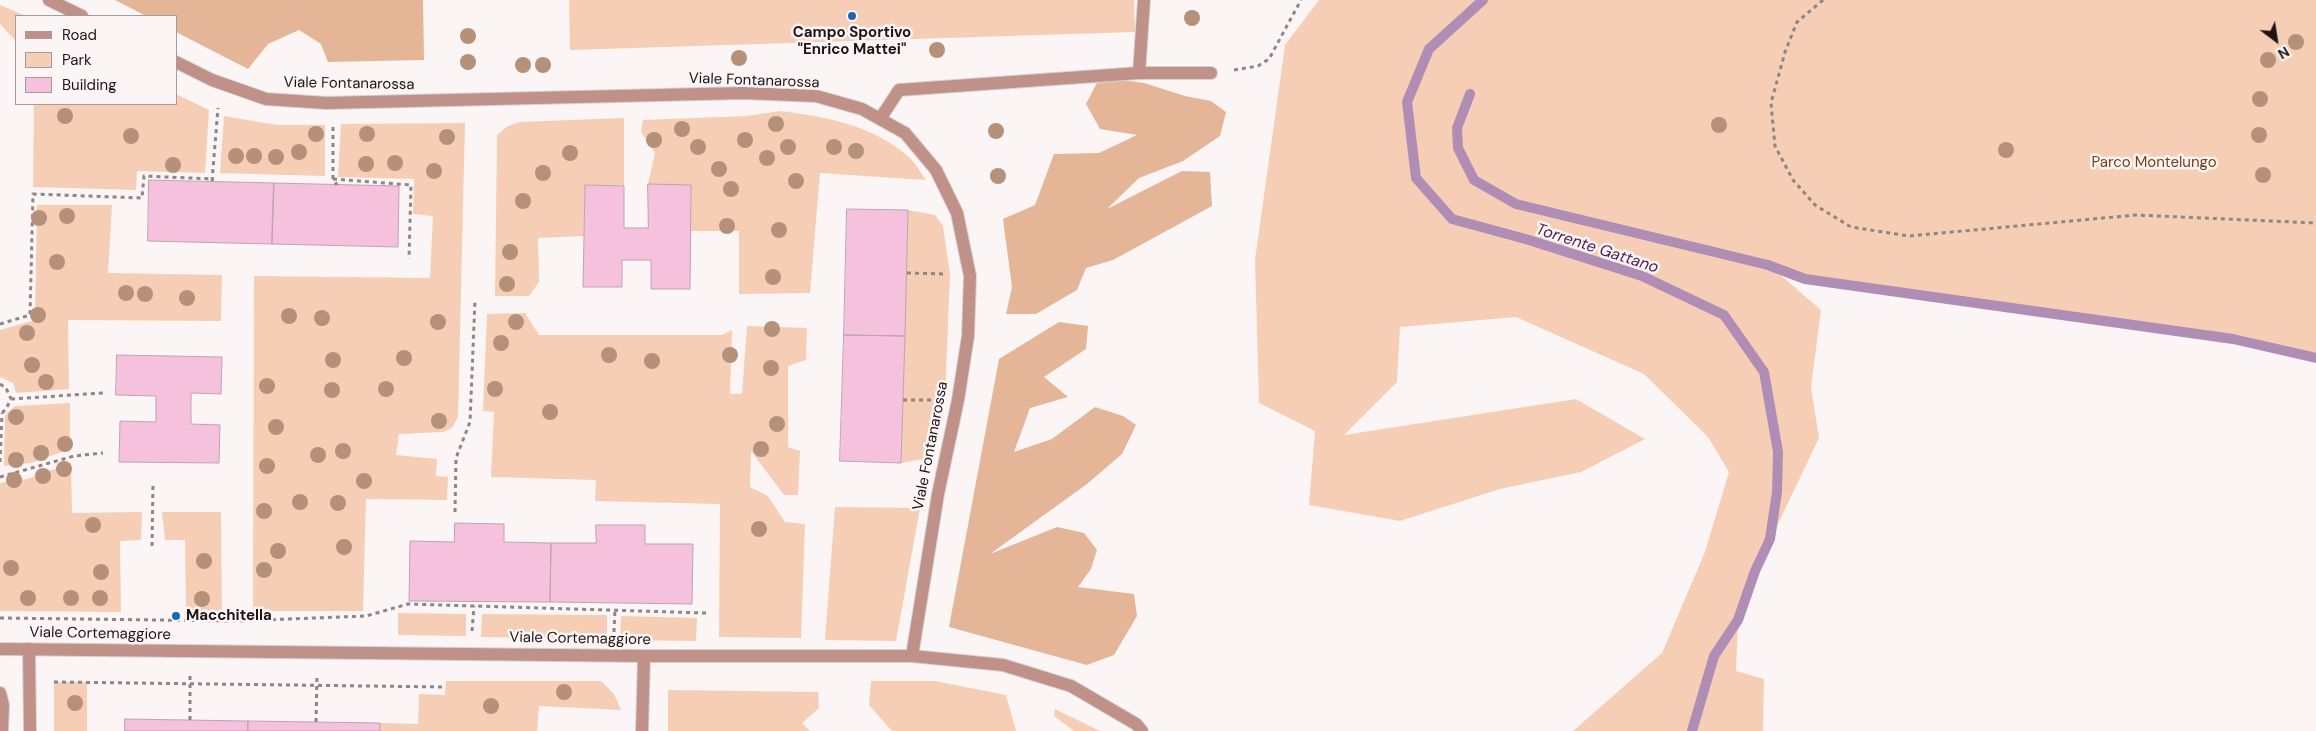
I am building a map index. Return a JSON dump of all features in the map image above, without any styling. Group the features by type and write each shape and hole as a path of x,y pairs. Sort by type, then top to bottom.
{"street":[{"path":"49,0 80,15"},
{"path":"1139,73 1144,0"},
{"name":"Viale Fontanarossa","path":"178,63 225,84 266,99 333,103 744,93 816,96 862,109 905,133 936,170 957,213 970,276 968,336 958,400 938,494 912,656"},
{"path":"880,119 899,90 1139,73 1211,73"},
{"name":"Viale Cortemaggiore","path":"0,648 644,656 912,656 1003,665 1071,686 1136,724 1142,731"},
{"path":"29,649 30,731"},
{"path":"642,731 644,656"},
{"path":"0,693 3,705 2,731"}],"path":[{"path":"1211,73 1258,66 1269,59 1301,0"},
{"path":"1823,0 1797,22 1785,52 1771,103 1775,146 1793,180 1815,205 1851,227 1909,236 2136,215 2316,223"},
{"path":"0,324 30,315 33,194 142,198 144,176 213,180 217,112 225,84"},
{"path":"333,103 333,179 337,185"},
{"path":"333,179 411,184 409,259"},
{"path":"906,273 970,276"},
{"path":"455,512 456,458 470,422 475,300"},
{"path":"0,384 6,388 11,399"},
{"path":"11,399 103,393"},
{"path":"0,462 1,413 6,409 11,399"},
{"path":"903,400 958,400"},
{"path":"0,476 74,456 103,453"},
{"path":"152,546 153,486"},
{"path":"0,618 237,621 366,616 408,604 706,612"},
{"path":"190,720 191,651"},
{"path":"316,722 317,652"},
{"path":"29,682 446,687"}],"green space":[{"name":"Campo Sportivo \"Enrico Mattei\"","path":"569,0 1134,0 1135,32 570,50"},
{"name":"Parco Montelungo","path":"1319,0 2316,0 2316,358 2233,339 1805,279 1770,266 1821,310 1811,387 1819,438 1755,572 1738,620 1736,671 1764,679 1763,731 1573,731 1662,653 1705,552 1729,472 1708,437 1644,374 1516,317 1400,327 1397,382 1344,435 1576,399 1645,439 1581,472 1500,489 1400,521 1309,505 1315,431 1259,403 1255,260 1285,45"},
{"path":"0,5 24,15 15,15 15,40 0,24"},
{"path":"178,95 209,110 205,173 137,171 136,190 33,187 34,105 178,105"},
{"path":"781,111 815,116 865,130 896,147 910,158 926,180 820,173 810,293 739,294 739,231 691,231 691,185 648,184 655,153 641,132 643,120 746,116"},
{"path":"224,116 277,125 325,125 325,176 220,173"},
{"path":"624,118 624,186 585,185 584,236 538,238 539,282 529,296 495,296 497,135 508,126 520,122"},
{"path":"465,123 458,417 452,428 443,432 399,434 396,455 437,459 436,476 448,477 447,500 366,499 363,611 253,611 254,276 430,278 433,216 413,214 414,179 338,177 341,124"},
{"path":"37,205 112,205 108,273 222,275 221,321 68,320 69,389 16,393 13,383 0,377 0,330 35,320"},
{"path":"908,210 935,215 943,226 950,274 945,400 934,457 901,463"},
{"path":"525,313 539,335 722,335 732,330 730,394 742,394 747,326 807,328 806,360 788,366 788,447 800,451 798,495 784,495 751,451 750,487 768,496 785,522 805,524 801,638 719,637 720,504 595,501 596,480 491,477 494,412 483,411 487,314"},
{"path":"70,403 70,449 31,463 4,466 5,415 15,406"},
{"path":"71,463 72,513 142,512 141,540 120,541 121,612 0,611 0,483 27,479"},
{"path":"835,507 920,508 896,641 825,640"},
{"path":"162,512 221,512 222,611 186,611 185,540 165,540"},
{"path":"398,613 466,614 466,636 398,635"},
{"path":"482,614 607,615 607,639 481,637"},
{"path":"621,616 697,618 696,641 620,640"},
{"path":"446,681 601,681 614,694 621,710 539,706 537,731 380,731 380,723 418,724 419,694 445,695"},
{"path":"871,681 935,681 1006,695 1016,731 892,731 869,705"},
{"path":"54,682 87,682 87,731 54,731"},
{"path":"668,690 818,692 819,708 802,723 810,731 668,731"},
{"path":"1055,709 1100,731 1074,731 1054,716"}],"shaded area":[{"path":"115,0 423,0 424,60 328,62 321,44 299,30 268,44 248,69 178,33 178,15 144,15"},
{"path":"1100,77 1144,83 1185,96 1211,101 1226,112 1220,136 1183,161 1139,178 1107,209 1182,171 1210,172 1212,206 1113,260 1086,268 1077,290 1036,314 1006,314 1012,287 1003,219 1035,205 1054,154 1099,153 1137,135 1100,129 1086,104"},
{"path":"1059,322 1088,326 1086,349 1044,377 1068,397 1030,408 1014,452 1052,439 1095,407 1123,416 1136,425 1122,454 1087,484 990,554 1057,527 1084,533 1097,550 1091,569 1078,587 1134,594 1137,616 1114,655 1087,665 949,627 999,359"}],"building":[{"path":"149,180 274,183 272,244 148,241"},
{"path":"274,183 399,186 398,247 272,244"},
{"path":"648,184 691,185 690,289 651,289 651,260 622,260 622,287 583,287 585,185 624,186 624,228 648,228"},
{"path":"847,209 908,210 905,336 844,335"},
{"path":"844,335 905,336 901,463 840,461"},
{"path":"117,355 222,357 221,394 191,393 191,424 220,425 219,463 119,462 120,421 156,422 156,396 116,395"},
{"path":"455,523 504,524 504,542 551,543 550,602 409,601 410,541 454,542"},
{"path":"596,525 645,525 645,544 693,544 692,604 550,602 551,543 596,543"},
{"path":"125,719 248,721 248,731 125,731"},
{"path":"248,721 380,723 380,731 248,731"}],"waterway":[{"name":"Torrente Gattano","path":"1483,0 1429,49 1407,102 1416,178 1452,219 1529,240 1642,276 1724,315 1764,372 1778,452 1777,492 1770,539 1755,571 1738,620 1714,656 1692,731"},
{"path":"1470,94 1457,128 1458,148 1474,180 1516,204 1768,265 1805,279 2233,339 2316,358"}],"place":[{"name":"Campo Sportivo \"Enrico Mattei\"","path":"852,16"},
{"name":"Macchitella","path":"176,616"}]}
